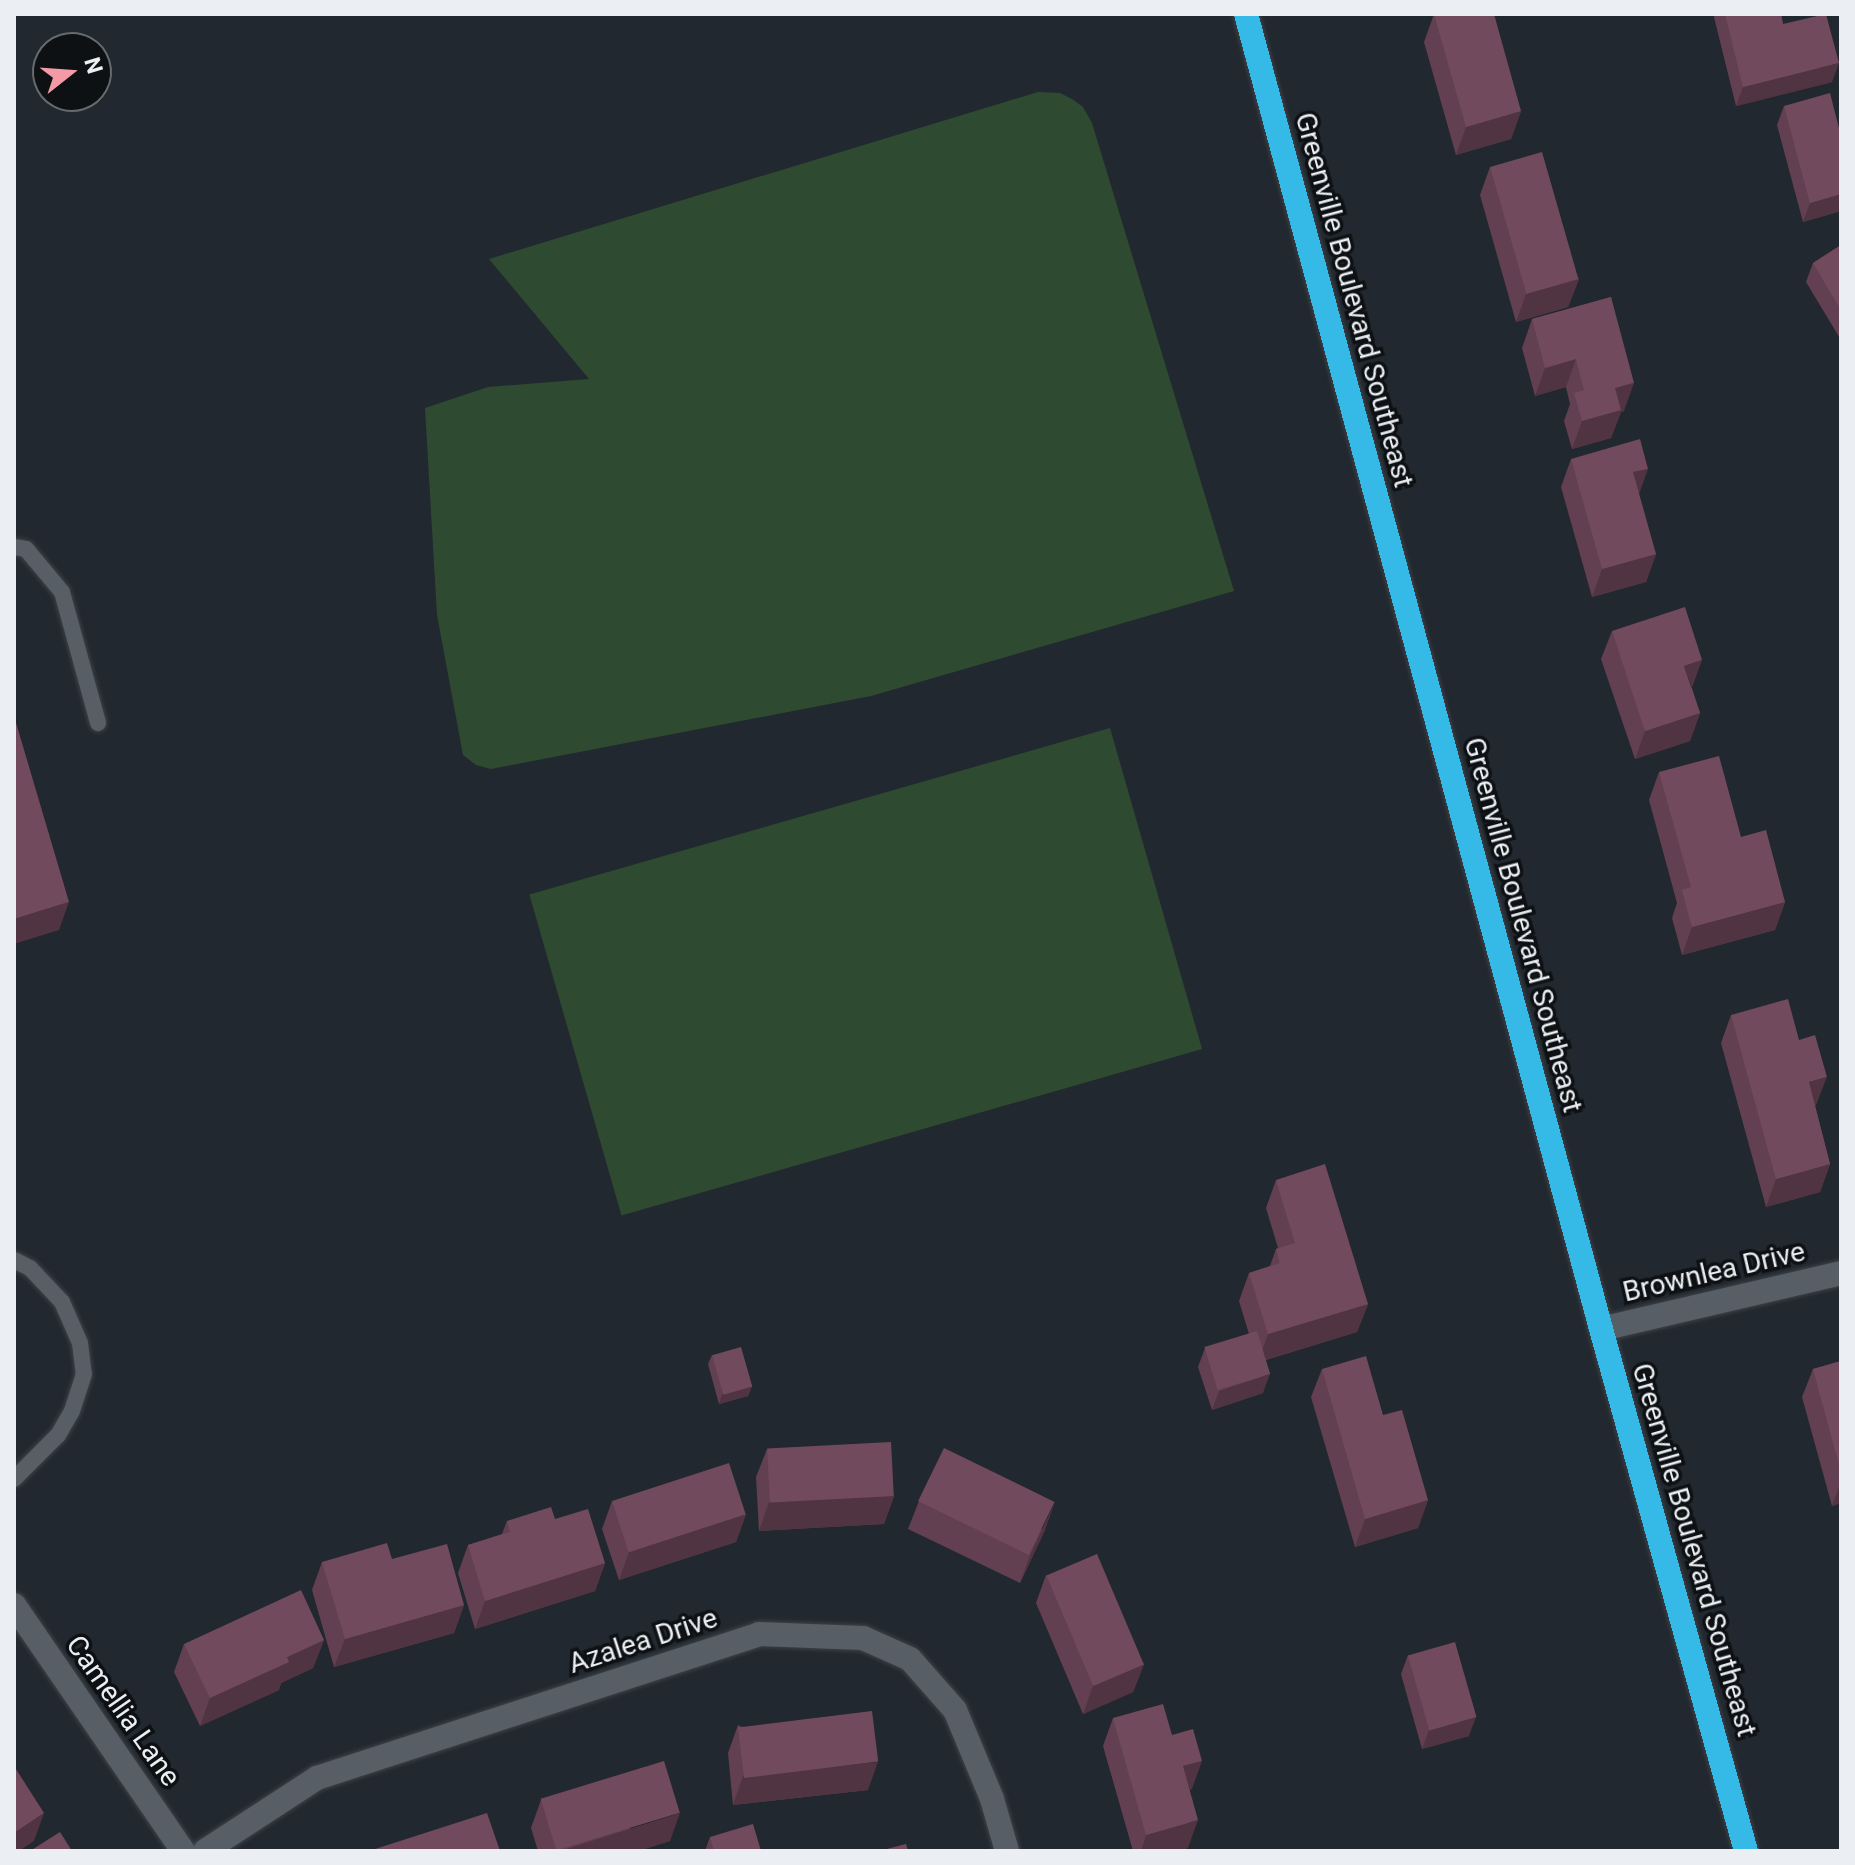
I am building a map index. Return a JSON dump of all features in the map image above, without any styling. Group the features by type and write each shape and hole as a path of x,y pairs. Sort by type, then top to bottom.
{"highway":[{"name":"Greenville Boulevard Southeast","path":"1246,14 1601,1329 1746,1851"}],"street":[{"name":"Brownlea Drive","path":"1601,1329 1841,1273"},
{"name":"Camellia Lane","path":"14,1605 183,1851"},
{"name":"Azalea Drive","path":"205,1851 317,1778 759,1634 863,1638 910,1659 955,1710 992,1799 1007,1851"}],"lane":[{"path":"14,547 26,549 62,592 98,723"},
{"path":"14,1260 30,1268 62,1302 80,1343 84,1374 72,1411 58,1435 14,1479"}],"green space":[{"path":"1038,92 1060,93 1072,99 1083,107 1092,123 1234,591 871,696 491,769 476,765 463,755 437,615 425,408 488,387 589,379 489,259"},
{"path":"1110,728 1202,1049 621,1216 529,894"}],"building":[{"path":"1434,14 1494,14 1521,111 1466,127"},
{"path":"1725,14 1781,14 1783,24 1826,14 1839,63 1743,87"},
{"path":"1830,93 1841,136 1841,194 1810,203 1784,106"},
{"path":"1542,152 1578,279 1526,294 1490,167"},
{"path":"1841,245 1841,310 1813,263"},
{"path":"1611,297 1634,383 1615,388 1621,410 1582,421 1574,393 1584,390 1576,359 1545,368 1532,319"},
{"path":"1640,439 1648,469 1633,472 1656,554 1602,569 1571,459"},
{"path":"1685,607 1702,660 1684,666 1700,713 1645,731 1612,631"},
{"path":"14,716 69,902 14,919"},
{"path":"1719,756 1741,837 1766,830 1785,902 1692,927 1682,890 1691,887 1659,772"},
{"path":"1788,999 1799,1040 1815,1035 1827,1077 1809,1082 1830,1164 1776,1179 1731,1015"},
{"path":"1325,1164 1368,1304 1268,1334 1249,1273 1280,1263 1276,1249 1295,1243 1276,1180"},
{"path":"1257,1331 1270,1374 1218,1390 1204,1347"},
{"path":"741,1347 752,1386 723,1395 712,1355"},
{"path":"1366,1356 1383,1415 1402,1410 1428,1500 1365,1519 1322,1369"},
{"path":"1841,1361 1841,1472 1813,1369"},
{"path":"891,1442 894,1496 770,1502 767,1448"},
{"path":"944,1448 1055,1502 1029,1555 918,1501"},
{"path":"729,1463 746,1514 629,1552 612,1501"},
{"path":"551,1507 555,1519 588,1509 605,1563 485,1601 468,1545 510,1532 507,1521"},
{"path":"387,1543 392,1559 447,1544 464,1605 345,1639 322,1562"},
{"path":"1097,1554 1144,1664 1093,1686 1046,1575"},
{"path":"301,1590 324,1640 287,1657 289,1662 210,1698 184,1644"},
{"path":"1455,1642 1476,1717 1429,1730 1408,1656"},
{"path":"1163,1704 1172,1735 1193,1729 1202,1761 1183,1766 1198,1820 1146,1835 1113,1718"},
{"path":"872,1711 878,1762 744,1778 738,1727"},
{"path":"664,1761 680,1813 556,1850 541,1799"},
{"path":"14,1766 44,1813 14,1833"},
{"path":"487,1813 500,1851 369,1851"},
{"path":"753,1824 761,1851 714,1851 710,1837"},
{"path":"60,1832 72,1851 30,1851"},
{"path":"906,1844 908,1851 879,1851"}]}
